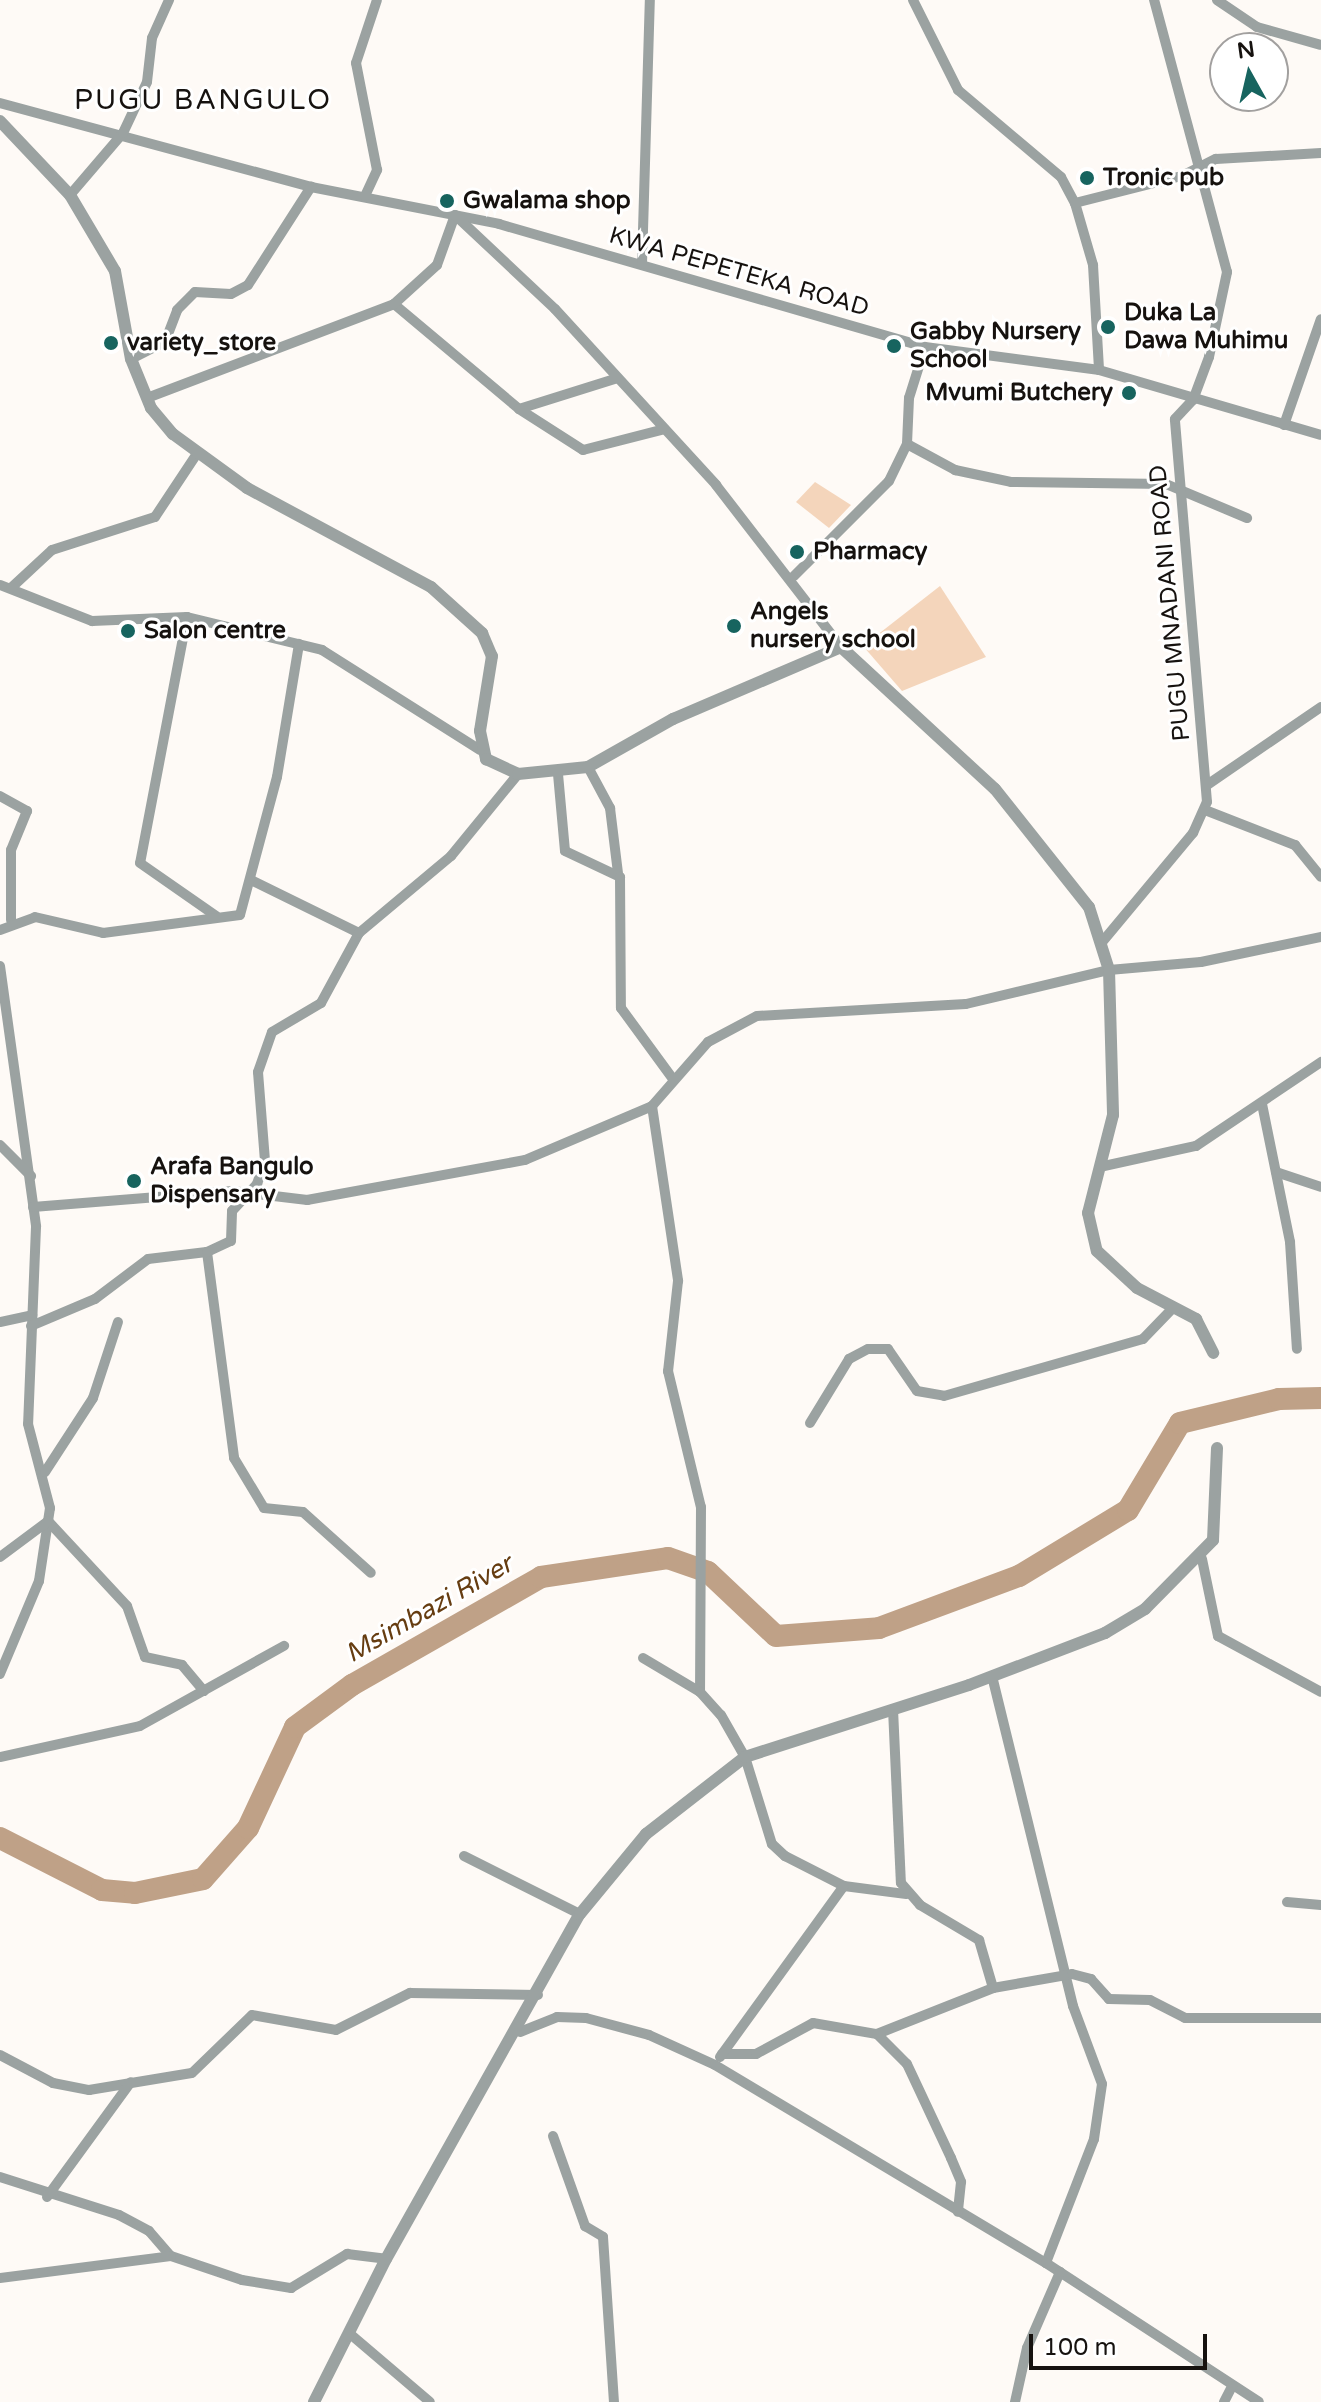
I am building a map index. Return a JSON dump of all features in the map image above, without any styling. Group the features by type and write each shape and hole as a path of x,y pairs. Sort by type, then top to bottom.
{"street":[{"path":"70,195 123,133 147,82 152,38 169,0"},
{"path":"365,196 377,170 356,63 377,0"},
{"path":"642,264 650,0"},
{"path":"913,0 958,90 1061,177 1075,203 1093,265 1099,370"},
{"name":"PUGU MNADANI ROAD","path":"1154,0 1201,166 1227,287 1193,400 1175,419 1207,785 1205,810"},
{"path":"1217,0 1257,27 1321,45"},
{"name":"KWA PEPETEKA ROAD","path":"0,103 123,133 311,187 455,215 642,264 925,347 1099,370 1321,435"},
{"path":"0,121 70,195 115,271 131,359 147,398 173,434 247,488 431,587 479,628 492,656 480,750"},
{"path":"1075,203 1201,166 1321,153"},
{"path":"131,359 165,342 177,310 195,292 231,294 248,285 311,187"},
{"path":"147,398 394,304 437,265 455,215 532,285 794,576 841,647 995,789 1071,882 1103,941 1109,970 1115,1055 1104,1166 1088,1213 1097,1251 1109,1269 1172,1309 1196,1319 1213,1353"},
{"path":"394,304 422,334 462,355 519,409 583,450 661,430"},
{"path":"1284,425 1321,319"},
{"path":"794,576 889,481 907,444 909,398 925,347"},
{"path":"519,409 615,379"},
{"path":"907,444 955,470 1011,482 1180,488 1247,518"},
{"path":"198,452 155,517 52,550 6,586 92,621 187,617 299,644 357,668 518,774 558,774 588,767 673,719 841,647"},
{"path":"187,617 140,863 216,916"},
{"path":"0,930 11,920 48,916 114,933 216,916 240,915 253,881 299,644"},
{"path":"1207,785 1321,707"},
{"path":"588,767 610,808 618,873 621,1008 673,1079"},
{"path":"0,1322 31,1321 95,1299 148,1259 207,1252 231,1241 227,1223 248,1191 266,1152 258,1083 268,1041 321,1003 359,933 442,864 518,774"},
{"path":"558,774 565,851 618,873"},
{"path":"0,796 27,811 11,850 11,920"},
{"path":"1103,941 1205,810 1295,845 1321,877"},
{"path":"253,881 359,933"},
{"path":"33,1207 248,1191 307,1200 525,1160 652,1106 708,1042 757,1016 966,1004 1109,970 1215,960 1321,937"},
{"path":"0,966 31,1176 28,1424 45,1472 48,1521 39,1581 0,1674"},
{"path":"1104,1166 1196,1146 1321,1062"},
{"path":"1262,1104 1298,1301 1297,1349"},
{"path":"652,1106 678,1281 668,1371 701,1507 700,1692"},
{"path":"0,1145 31,1176"},
{"path":"1276,1172 1321,1187"},
{"path":"207,1252 234,1458 264,1508 303,1512 371,1573"},
{"path":"810,1423 849,1359 868,1349 888,1349 917,1391 944,1396 1143,1339 1172,1309"},
{"path":"45,1472 93,1398 118,1322"},
{"path":"314,2402 386,2259 520,2032 580,1914 646,1834 745,1757 992,1676 1105,1633 1202,1559 1213,1540 1217,1448"},
{"path":"0,1557 48,1521"},
{"path":"48,1521 127,1606 145,1657 182,1665 204,1691"},
{"path":"1202,1559 1218,1636 1321,1692"},
{"path":"0,1757 127,1731 284,1646"},
{"path":"643,1658 700,1692 745,1757 772,1844 844,1886 906,1894 979,1940 993,1988"},
{"path":"992,1676 1065,1975 1102,2095 1094,2139 1046,2263"},
{"path":"893,1709 906,1894"},
{"path":"464,1856 580,1914"},
{"path":"715,2065 844,1886"},
{"path":"1287,1902 1321,1905"},
{"path":"722,2054 756,2054 813,2023 877,2034 993,1988 1065,1975 1086,1975 1118,2002 1150,2000 1185,2018 1321,2018"},
{"path":"0,2055 79,2091 192,2073 252,2015 336,2030 410,1993 538,1995"},
{"path":"520,2032 557,2017 586,2018 649,2035 715,2065 1046,2263 1259,2402"},
{"path":"877,2034 907,2064 958,2172 958,2212"},
{"path":"47,2197 131,2082"},
{"path":"553,2136 585,2226 603,2237 614,2402"},
{"path":"0,2177 47,2197 119,2215 149,2231 171,2256"},
{"path":"0,2278 171,2256 291,2288 347,2254 386,2259"},
{"path":"1015,2402 1027,2348 1060,2272"},
{"path":"349,2333 430,2402"},
{"path":"1224,2402 1232,2386"}],"shaded area":[{"path":"815,482 851,505 829,528 796,502"},
{"path":"940,586 986,657 902,691 863,646"}],"waterway":[{"name":"Msimbazi River","path":"0,1838 102,1890 135,1893 203,1879 248,1828 295,1727 352,1685 541,1577 668,1558 708,1572 776,1636 879,1628 1019,1576 1128,1510 1180,1423 1279,1399 1321,1398"}],"place":[{"name":"Tronic pub","path":"1087,178"},
{"name":"Gwalama shop","path":"447,201"},
{"name":"Duka La Dawa Muhimu","path":"1108,327"},
{"name":"variety_store","path":"111,343"},
{"name":"Gabby Nursery School","path":"894,346"},
{"name":"Mvumi Butchery","path":"1129,393"},
{"name":"Pharmacy","path":"797,552"},
{"name":"Angels nursery school","path":"734,626"},
{"name":"Salon centre","path":"128,631"},
{"name":"Arafa Bangulo Dispensary","path":"134,1181"}],"district":[{"name":"PUGU BANGULO","path":"203,100"}]}
